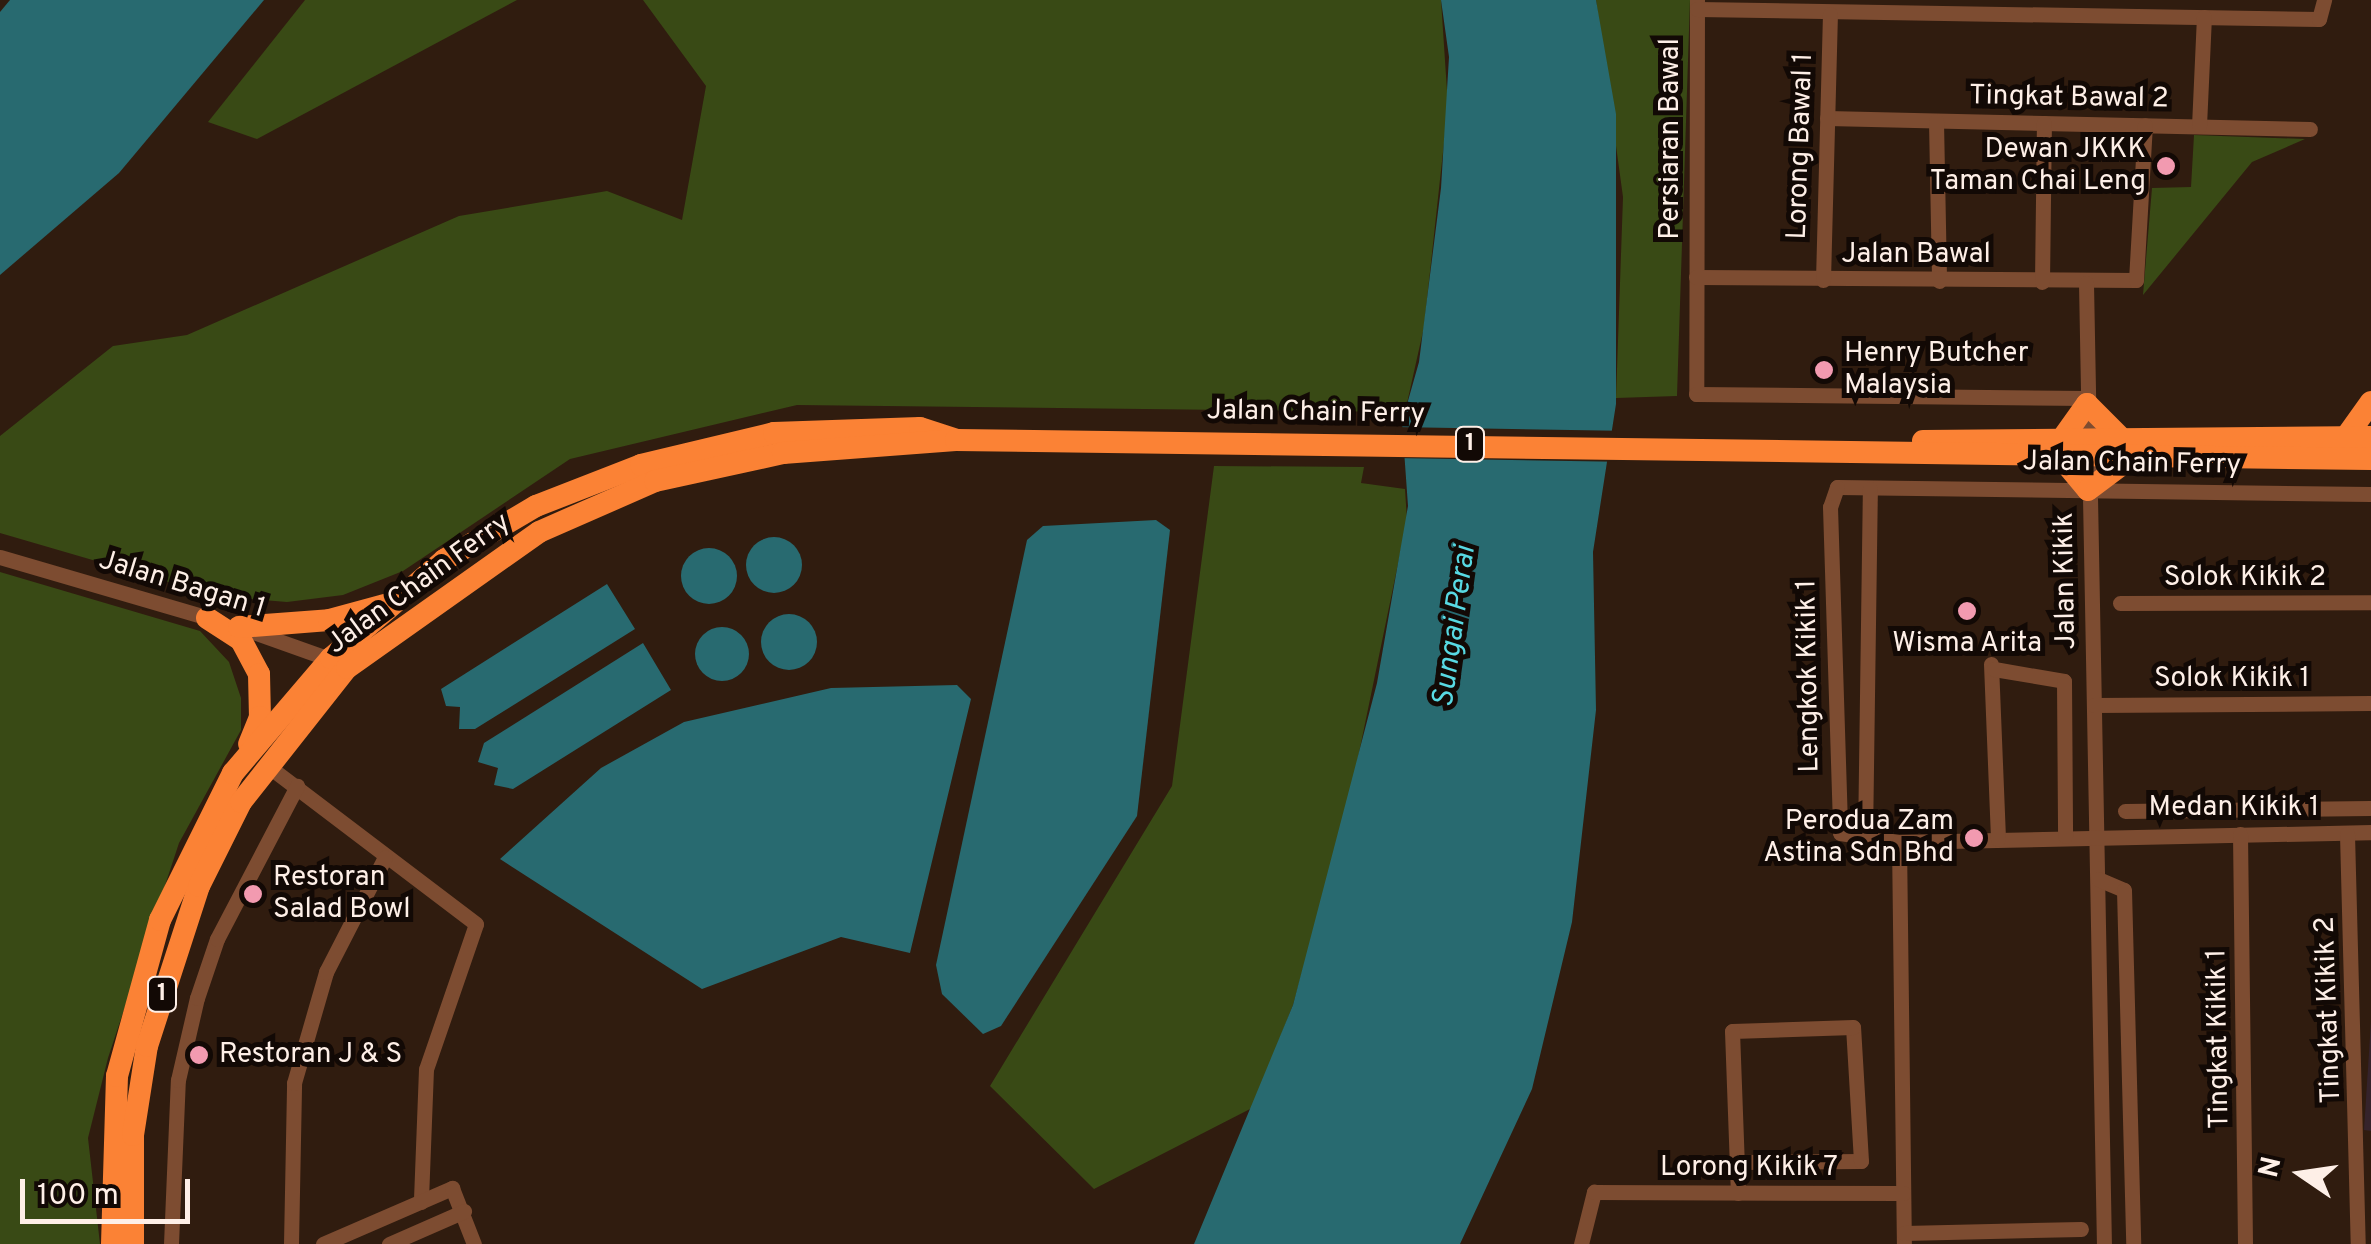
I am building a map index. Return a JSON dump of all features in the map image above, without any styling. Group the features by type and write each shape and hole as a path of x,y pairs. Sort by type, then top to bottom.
{"highway":[{"path":"2087,401 2125,449 2088,492 2062,449 2087,401"},
{"path":"2346,438 2371,402"},
{"name":"Jalan Chain Ferry","path":"112,1244 111,1134 136,994 184,858 233,774 391,603 536,506 641,465 774,433 920,428 956,440"},
{"name":"Jalan Chain Ferry","path":"133,1244 133,1135 152,1030 199,886 268,766 339,663 539,532 655,481 782,453 956,440 2088,450 2371,438"},
{"name":"Jalan Chain Ferry","path":"2125,449 2371,459"},
{"path":"239,627 329,620 391,603"},
{"path":"207,618 241,640 259,674 258,727 233,774"}],"street":[{"path":"1697,4 1830,14 2319,20 2324,0"},
{"name":"Persiaran Bawal","path":"1696,277 1697,4"},
{"name":"Lorong Bawal 1","path":"1822,280 1830,14"},
{"path":"2199,126 2204,16"},
{"name":"Tingkat Bawal 2","path":"1827,118 2310,129"},
{"path":"1936,120 1939,281"},
{"path":"2042,282 2044,123"},
{"name":"Jalan Bawal","path":"1696,277 2136,280 2145,125"},
{"path":"1696,277 1693,387 1704,399 2087,401"},
{"name":"Jalan Kikik","path":"2086,282 2104,1244"},
{"name":"Lengkok Kikik 1","path":"1833,491 1838,830 1865,840 1870,489"},
{"name":"Jalan Chain Ferry","path":"1833,491 2371,494"},
{"name":"Jalan Bagan 1","path":"0,557 239,627 339,663"},
{"name":"Solok Kikik 2","path":"2120,603 2371,602"},
{"name":"Jalan Kikik","path":"1998,839 1993,666 2064,681 2066,836"},
{"name":"Solok Kikik 1","path":"2094,705 2371,703"},
{"path":"268,766 476,924 426,1069 421,1202"},
{"path":"171,1244 178,1080 197,998 297,786"},
{"name":"Medan Kikik 1","path":"2140,833 2133,811 2371,808"},
{"name":"Medan Kikik 1","path":"2098,836 2371,832"},
{"name":"Tingkat Kikik 1","path":"2240,834 2245,1244"},
{"name":"Tingkat Kikik 2","path":"2347,834 2366,1188 2358,1244"},
{"path":"1865,840 2098,836"},
{"path":"1899,842 1904,1238 2081,1229"},
{"path":"291,1244 294,1083 326,972 385,857"},
{"path":"2098,879 2124,890 2132,1244"},
{"path":"1738,1162 1861,1160 1853,1026 1732,1031 1738,1194"},
{"path":"2102,1134 2130,1134"},
{"path":"323,1244 452,1188 474,1244"},
{"name":"Lorong Kikik 7","path":"1580,1244 1594,1192 1903,1192"},
{"path":"389,1244 464,1211"}],"shaded area":[{"path":"2371,1021 2371,1131 2364,1130"}],"green space":[{"path":"305,0 517,0 257,139 208,122"},
{"path":"643,0 1441,0 1448,106 1424,327 1405,412 797,405 570,459 403,571 343,595 287,602 216,596 0,533 0,436 113,346 187,335 459,216 607,191 682,220 706,86"},
{"path":"1596,0 1690,0 1677,396 1616,398 1623,197"},
{"path":"2194,135 2305,139 2252,162 2143,295 2152,188 2191,187"},
{"path":"1214,466 1364,467 1361,483 1405,489 1407,520 1347,811 1293,1005 1252,1108 1094,1189 990,1086 1172,786"},
{"path":"0,572 200,631 229,662 241,698 241,730 179,843 108,1058 88,1138 100,1244 0,1244"}],"water":[{"path":"10,0 264,0 119,173 0,275 0,12"},
{"name":"Sungai Perai","path":"1441,0 1596,0 1616,114 1616,404 1593,552 1596,710 1572,922 1532,1089 1460,1244 1194,1244 1293,1005 1377,683 1408,506 1402,422 1419,362 1441,188 1449,57"},
{"path":"1156,520 1170,530 1137,816 1001,1026 983,1034 942,994 936,965 1027,540 1043,526"},
{"path":"774,537 794,545 802,565 794,585 774,593 754,585 746,565 754,545"},
{"path":"709,548 729,556 737,576 729,596 709,604 689,596 681,576 689,556"},
{"path":"607,584 635,629 475,729 459,729 460,707 446,706 441,689"},
{"path":"789,614 809,622 817,642 809,662 789,670 769,662 761,642 769,622"},
{"path":"722,627 741,635 749,654 741,673 722,681 703,673 695,654 703,635"},
{"path":"643,643 671,690 513,789 494,785 498,768 478,762 484,743"},
{"path":"957,685 971,699 910,953 841,937 702,989 500,859 601,768 684,722 831,688"}],"pier":[{"path":"1396,427 1617,431 1616,462 1395,458"}],"place":[{"name":"Dewan JKKK Taman Chai Leng","path":"2166,166"},
{"name":"Henry Butcher Malaysia","path":"1824,370"},
{"name":"Wisma Arita","path":"1967,611"},
{"name":"Perodua Zam Astina Sdn Bhd","path":"1974,838"},
{"name":"Restoran Salad Bowl","path":"253,894"},
{"name":"Restoran J & S","path":"199,1055"}]}
